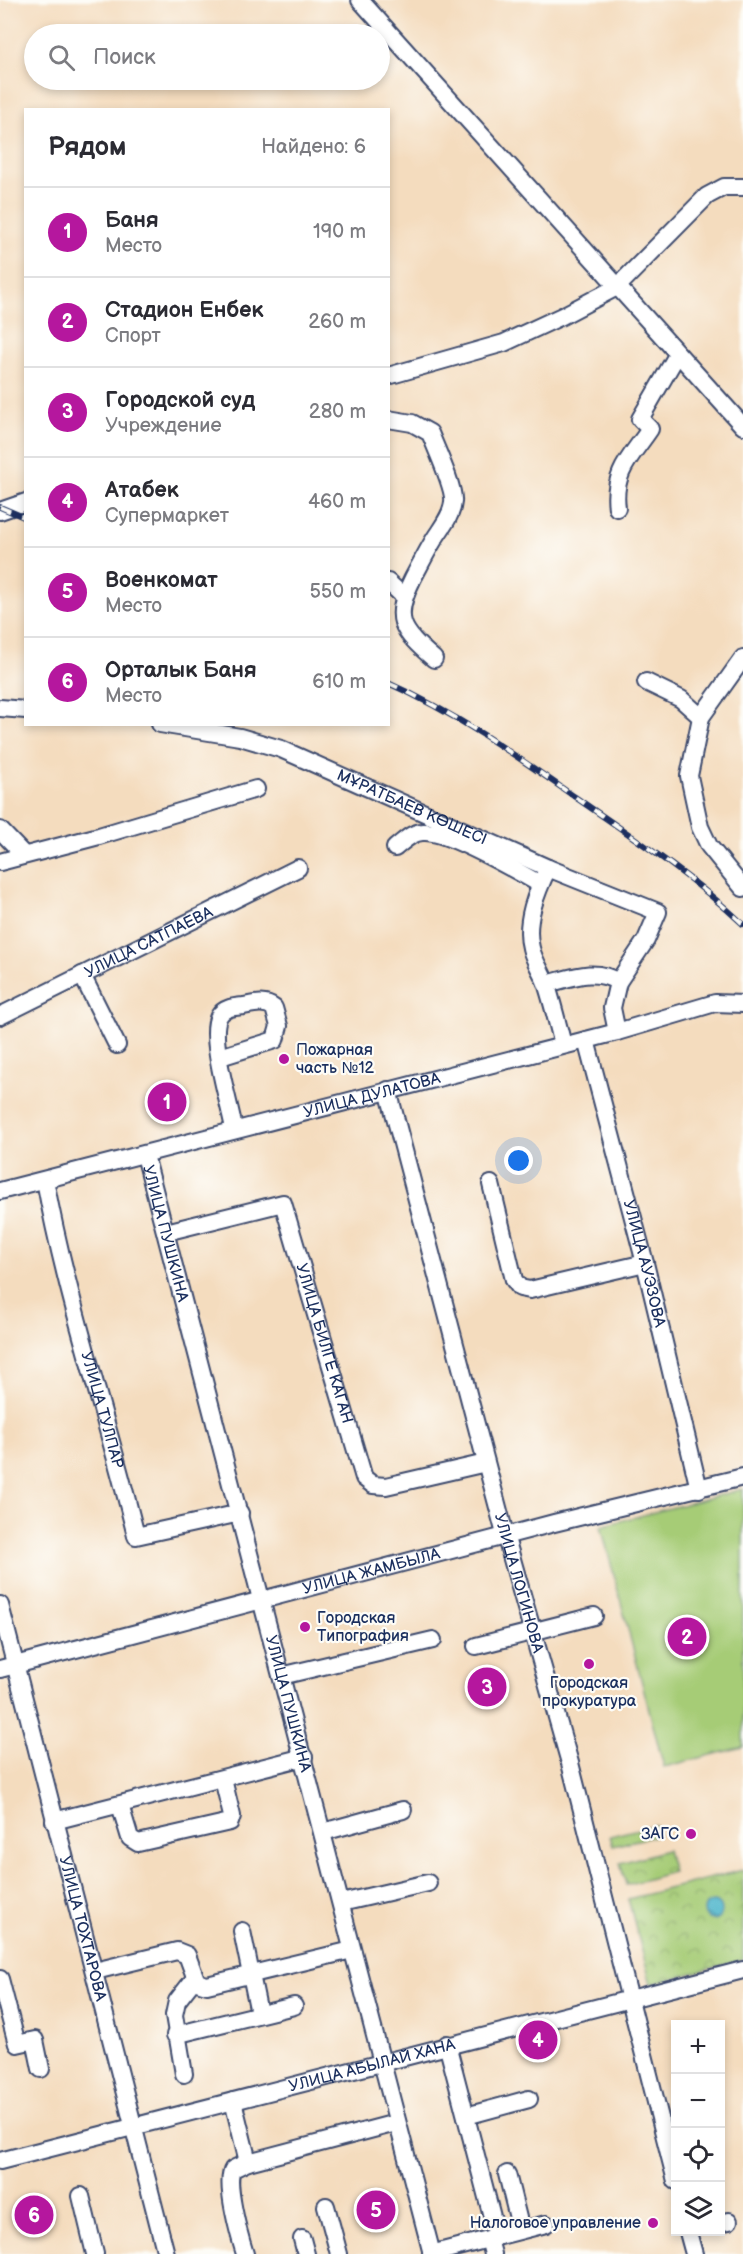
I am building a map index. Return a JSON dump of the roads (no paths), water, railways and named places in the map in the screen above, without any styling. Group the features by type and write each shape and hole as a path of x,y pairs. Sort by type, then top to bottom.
{"street":[{"path":"360,0 381,24"},
{"path":"390,34 743,426"},
{"path":"390,375 504,343 562,316 616,286 707,196 724,187 743,187"},
{"path":"617,508 618,480 623,464 650,429 640,419 677,355"},
{"path":"390,419 412,423 430,433 454,500 450,515 429,547 404,597 401,611 405,628 414,641 434,659"},
{"path":"0,511 24,503"},
{"path":"390,584 404,597"},
{"path":"743,658 700,717 689,776 693,801 709,846 743,888"},
{"path":"646,682 681,699 700,717"},
{"path":"0,708 24,710"},
{"name":"МҰРАТБАЕВ КӨШЕСІ","path":"172,726 240,737 282,749 548,868 658,912 646,939 618,982"},
{"path":"0,862 99,836 256,789"},
{"path":"0,830 24,855"},
{"path":"395,848 411,835 424,831 487,855 540,884"},
{"name":"УЛИЦА САТПАЕВА","path":"0,1016 298,868"},
{"path":"548,868 540,884 528,928 528,937 535,961 547,984 563,1045"},
{"path":"547,984 590,973 601,973 618,982 612,1008 617,1032"},
{"path":"82,975 117,1045"},
{"name":"УЛИЦА ДУЛАТОВА","path":"0,1191 617,1032 715,1003 743,1004"},
{"name":"УЛИЦА АУЭЗОВА","path":"586,1040 645,1263 699,1489"},
{"path":"220,1058 234,1129"},
{"name":"УЛИЦА ЛОГИНОВА","path":"388,1090 506,1538 570,1763 671,2165"},
{"name":"УЛИЦА ПУШКИНА","path":"146,1155 304,1757 431,2254"},
{"name":"УЛИЦА ТУЛПАР","path":"45,1180 71,1290 112,1438 136,1536 240,1514"},
{"path":"491,1184 514,1280 520,1288 530,1290 645,1263"},
{"name":"УЛИЦА БИЛГЕ КАГАН","path":"166,1232 283,1203 364,1478 373,1485 386,1486 486,1463"},
{"name":"УЛИЦА ЖАМБЫЛА","path":"7,1667 506,1538 554,1523 743,1478"},
{"name":"УЛИЦА ТОХТАРОВА","path":"0,1605 7,1667 19,1673 54,1821 95,1971 166,2254"},
{"path":"476,1646 594,1616"},
{"path":"281,1676 433,1640"},
{"path":"54,1821 304,1757"},
{"path":"120,1805 130,1838 138,1843 230,1822 232,1816 223,1779"},
{"path":"322,1832 403,1810"},
{"path":"340,1903 428,1883"},
{"path":"242,1931 259,2013"},
{"path":"95,1971 177,1951 188,1955 195,1978 201,1984 207,1985 352,1950"},
{"name":"УЛИЦА АБЫЛАЙ ХАНА","path":"0,2161 134,2128 447,2044 743,1970"},
{"path":"184,2074 175,2035 174,2015 177,2001 195,1978"},
{"path":"0,1979 6,2027 16,2044 35,2040 41,2069"},
{"path":"175,2035 294,2006"},
{"path":"447,2044 466,2116 493,2243"},
{"path":"466,2116 529,2099"},
{"path":"233,2101 248,2162"},
{"path":"245,2254 238,2229 230,2174 238,2165 396,2123"},
{"path":"507,2174 521,2230"},
{"path":"81,2196 95,2254"},
{"path":"326,2206 339,2254"},
{"path":"431,2254 493,2243 521,2230 546,2224"},
{"path":"689,2236 694,2254"}],"water":[{"path":"713,1902 719,1905 722,1911 719,1917 713,1920 707,1917 704,1911 707,1905"}],"railway":[{"path":"0,507 24,517"},
{"path":"390,684 461,721 530,766 662,858 724,906 743,924"}],"place":[{"name":"Пожарная часть №12","path":"284,1059"},
{"name":"Баня","path":"167,1102"},
{"name":"Городская Типография","path":"305,1627"},
{"name":"Стадион Енбек","path":"687,1637"},
{"name":"Городская прокуратура","path":"589,1664"},
{"name":"Городской суд","path":"487,1687"},
{"name":"ЗАГС","path":"691,1834"},
{"name":"Атабек","path":"538,2040"},
{"name":"Военкомат","path":"376,2210"},
{"name":"Орталык Баня","path":"34,2215"},
{"name":"Налоговое управление","path":"653,2223"}]}
